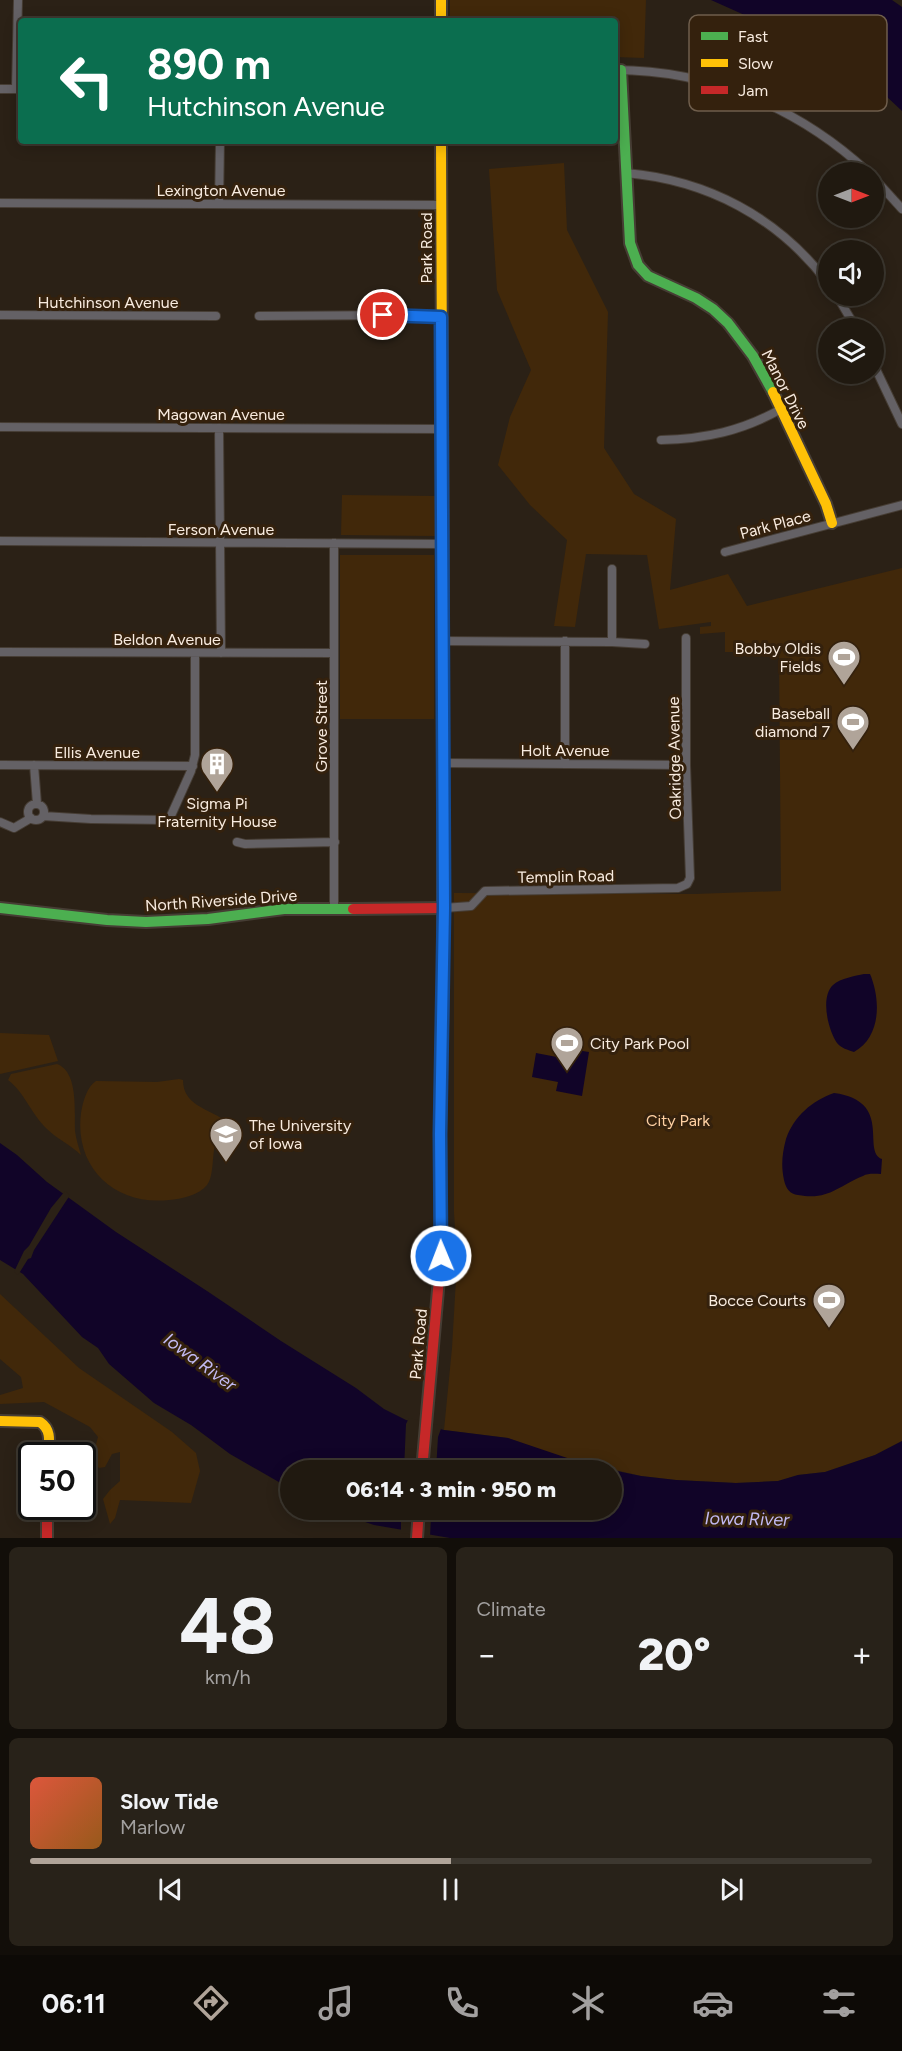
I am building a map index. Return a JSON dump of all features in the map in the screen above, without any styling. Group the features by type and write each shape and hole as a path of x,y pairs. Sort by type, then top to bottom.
{"street":[{"path":"18,0 18,18"},
{"path":"441,0 441,18"},
{"path":"618,70 689,77"},
{"name":"Manor Drive","path":"618,70 630,243 637,264 649,278 697,299 728,323 755,358 826,504 832,523"},
{"path":"0,89 18,89"},
{"path":"782,111 808,125 857,162"},
{"path":"219,204 220,144"},
{"name":"Park Road","path":"423,1460 441,1256 444,763 441,144"},
{"path":"626,172 681,182 734,202 781,233 818,270"},
{"path":"884,189 902,209"},
{"name":"Lexington Avenue","path":"0,202 441,205"},
{"name":"Hutchinson Avenue","path":"0,315 216,316"},
{"path":"260,316 441,317"},
{"path":"883,384 902,424"},
{"path":"661,440 686,440 726,433 781,410"},
{"name":"Magowan Avenue","path":"0,427 442,429"},
{"path":"219,428 221,653"},
{"name":"Park Place","path":"725,552 902,505"},
{"name":"Ferson Avenue","path":"0,541 442,544"},
{"name":"Grove Street","path":"334,543 334,908"},
{"path":"612,569 612,642"},
{"name":"Oakridge Avenue","path":"686,638 686,765 690,878"},
{"path":"443,641 565,641 645,644"},
{"path":"565,641 565,764"},
{"name":"Beldon Avenue","path":"0,652 334,653"},
{"path":"0,822 14,828 31,818 37,820 43,816 80,819 169,820 193,766 195,755 195,653"},
{"name":"Holt Avenue","path":"444,763 686,765"},
{"name":"Ellis Avenue","path":"0,765 193,766"},
{"path":"34,765 36,804"},
{"path":"36,804 43,808 43,816"},
{"path":"31,818 28,809 36,804"},
{"path":"237,842 245,844 334,842"},
{"name":"Templin Road","path":"444,908 471,906 485,891 678,888 687,884 690,878"},
{"name":"North Riverside Drive","path":"0,908 146,922 208,919 284,909 444,908"},
{"path":"0,1421 40,1422 48,1427 49,1442"},
{"path":"47,1520 47,1538"},
{"path":"417,1538 418,1520"}],"green space":[{"path":"450,0 646,0 644,58 618,57 618,18 450,17"},
{"name":"City Park","path":"564,163 567,230 608,312 604,448 634,494 676,519 670,590 728,574 747,606 902,568 902,1441 875,1455 825,1472 798,1475 778,1481 736,1483 676,1480 622,1472 622,1460 573,1460 508,1438 444,1430 457,1262 454,1212 454,893 695,894 781,891 779,652 725,652 725,632 700,634 700,627 711,626 711,622 659,629 647,555 586,554 575,627 554,626 567,540 530,505 498,465 510,417 531,370 497,290 489,169"},
{"path":"342,495 436,496 435,536 341,535"},
{"path":"340,555 434,555 434,719 340,719"},
{"path":"0,1033 49,1035 58,1061 0,1074"},
{"path":"57,1064 64,1068 72,1084 75,1131 81,1155 47,1129 8,1080 11,1074"},
{"path":"183,1080 184,1088 191,1100 224,1120 215,1145 212,1171 207,1185 195,1194 169,1200 131,1197 116,1190 102,1179 84,1151 81,1113 88,1091 96,1081 157,1082"},
{"path":"0,1294 79,1368 172,1432 196,1453 200,1471 191,1503 120,1500 115,1518 110,1524 103,1499 120,1481 120,1452 112,1454 105,1467 99,1468 96,1464 98,1437 90,1427 44,1402 0,1404 0,1395 23,1388 21,1377 0,1359"}],"water":[{"path":"711,0 892,0 902,7 902,111 887,97 887,15 745,15"},
{"path":"870,974 874,984 876,1017 869,1037 854,1052 840,1046 834,1037 828,1022 827,997 829,990 836,983"},
{"path":"564,1048 589,1052 582,1096 556,1091 558,1082 532,1077 536,1053 562,1058"},
{"path":"834,1093 852,1098 864,1106 870,1115 876,1154 882,1159 881,1174 865,1175 832,1192 817,1196 793,1194 786,1186 782,1160 789,1131 805,1110 818,1100"},
{"name":"Iowa River","path":"0,1143 47,1182 116,1232 356,1388 384,1409 406,1420 444,1430 508,1438 573,1460 280,1460 280,1483 230,1454 191,1425 154,1403 109,1364 98,1348 82,1337 23,1274 0,1260"},
{"name":"Iowa River","path":"902,1441 902,1538 450,1538 374,1525 359,1520 622,1520 622,1472 676,1480 736,1483 778,1481 798,1475 825,1472 875,1455"}],"pier":[{"path":"65,1191 70,1195 18,1275 14,1272 24,1251 51,1208"},
{"path":"409,1418 442,1426 438,1437 437,1460 404,1460 406,1424"},
{"path":"401,1520 431,1520 430,1537 401,1533"}],"traffic: fast":[{"path":"621,70 630,243 638,265 648,276 696,298 728,323 753,356 773,392"},
{"path":"443,618 443,977"},
{"path":"0,908 146,922 208,919 284,909 353,909"}],"traffic: slow":[{"path":"441,0 441,18"},
{"path":"441,144 443,618"},
{"path":"773,392 826,504 832,523"},
{"path":"0,1421 40,1422 48,1433 49,1442"}],"traffic: jam":[{"path":"353,909 444,908"},
{"path":"423,1460 441,1256 440,1134 443,977"},
{"path":"47,1520 47,1538"},
{"path":"417,1538 418,1520"}],"place":[{"name":"Bobby Oldis Fields","path":"844,686"},
{"name":"Baseball diamond 7","path":"853,751"},
{"name":"Sigma Pi Fraternity House","path":"217,793"},
{"name":"City Park Pool","path":"567,1072"},
{"name":"The University of Iowa","path":"226,1163"},
{"name":"Bocce Courts","path":"829,1329"}],"route":[{"path":"383,315 441,317 444,908 440,1134 441,1256"}]}
